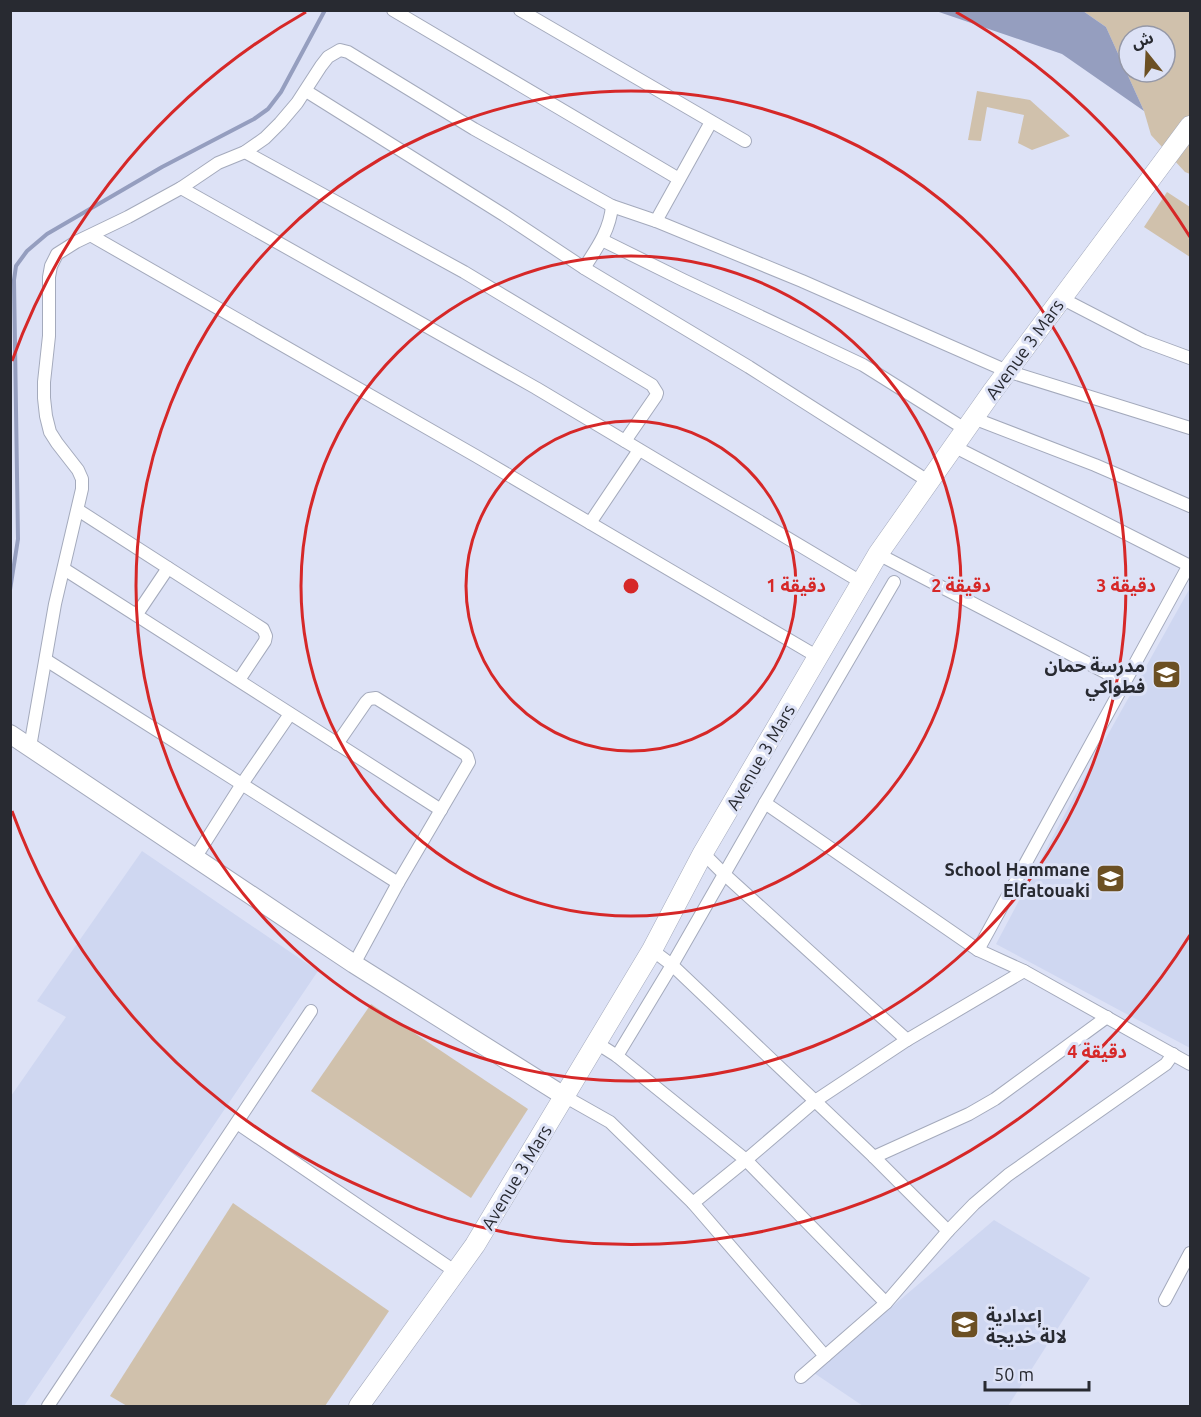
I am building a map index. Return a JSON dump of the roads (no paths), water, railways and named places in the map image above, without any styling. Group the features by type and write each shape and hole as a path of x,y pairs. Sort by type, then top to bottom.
{"main road":[{"name":"Avenue 3 Mars","path":"359,1407 475,1245 652,950 703,853 878,554 1007,371 1191,126"}],"street":[{"path":"393,10 679,179"},
{"path":"520,10 745,141"},
{"path":"30,747 56,604 82,489 82,479 78,470 50,432 46,416 44,382 49,336 51,266 57,254 76,242 128,218 181,188 218,163 245,152 265,138 306,91 328,57 339,50 345,51 474,129 612,206 656,220 802,280 1007,371 1191,428"},
{"path":"306,91 584,268 749,367 928,481"},
{"path":"656,220 711,122"},
{"path":"245,152 464,272 652,385 657,393 656,396 625,441"},
{"path":"181,188 536,388 861,582"},
{"path":"584,268 602,240 611,218 612,206"},
{"path":"92,236 590,522 818,657"},
{"path":"602,240 863,365 969,424 1095,465 1191,506"},
{"path":"1061,298 1144,341 1191,358"},
{"path":"953,446 1190,566 978,950"},
{"path":"590,522 639,450"},
{"path":"78,510 260,626 265,632 265,641 239,680"},
{"path":"878,554 1124,682"},
{"path":"137,614 168,568"},
{"path":"64,569 441,810"},
{"path":"617,1056 894,582"},
{"path":"46,660 398,883"},
{"path":"337,744 366,702 376,698 465,754 469,762 398,883 354,964"},
{"path":"195,858 290,714"},
{"path":"10,734 354,964 564,1096 610,1122 693,1203 825,1356"},
{"path":"765,803 978,950 1024,971 1191,1064"},
{"path":"703,853 907,1040"},
{"path":"652,950 672,965 874,1157 948,1231"},
{"path":"693,1203 815,1101 907,1040 1024,971"},
{"path":"48,1407 311,1011"},
{"path":"874,1157 969,1114 995,1099 1107,1017"},
{"path":"595,1042 617,1056 746,1160 886,1303"},
{"path":"801,1377 886,1303 974,1204 1008,1175 1166,1064 1173,1054"},
{"path":"237,1123 456,1272"},
{"path":"1165,1300 1191,1253"}],"waterway":[{"path":"10,590 18,539 14,280 16,266 27,251 47,234 162,167 254,119 268,109 281,92 325,10"}],"place":[{"name":"مدرسة حمان فطواكي","path":"1166,675"},
{"name":"School Hammane Elfatouaki","path":"1111,879"},
{"name":"إعدادية لالة خديجة","path":"965,1325"}]}
